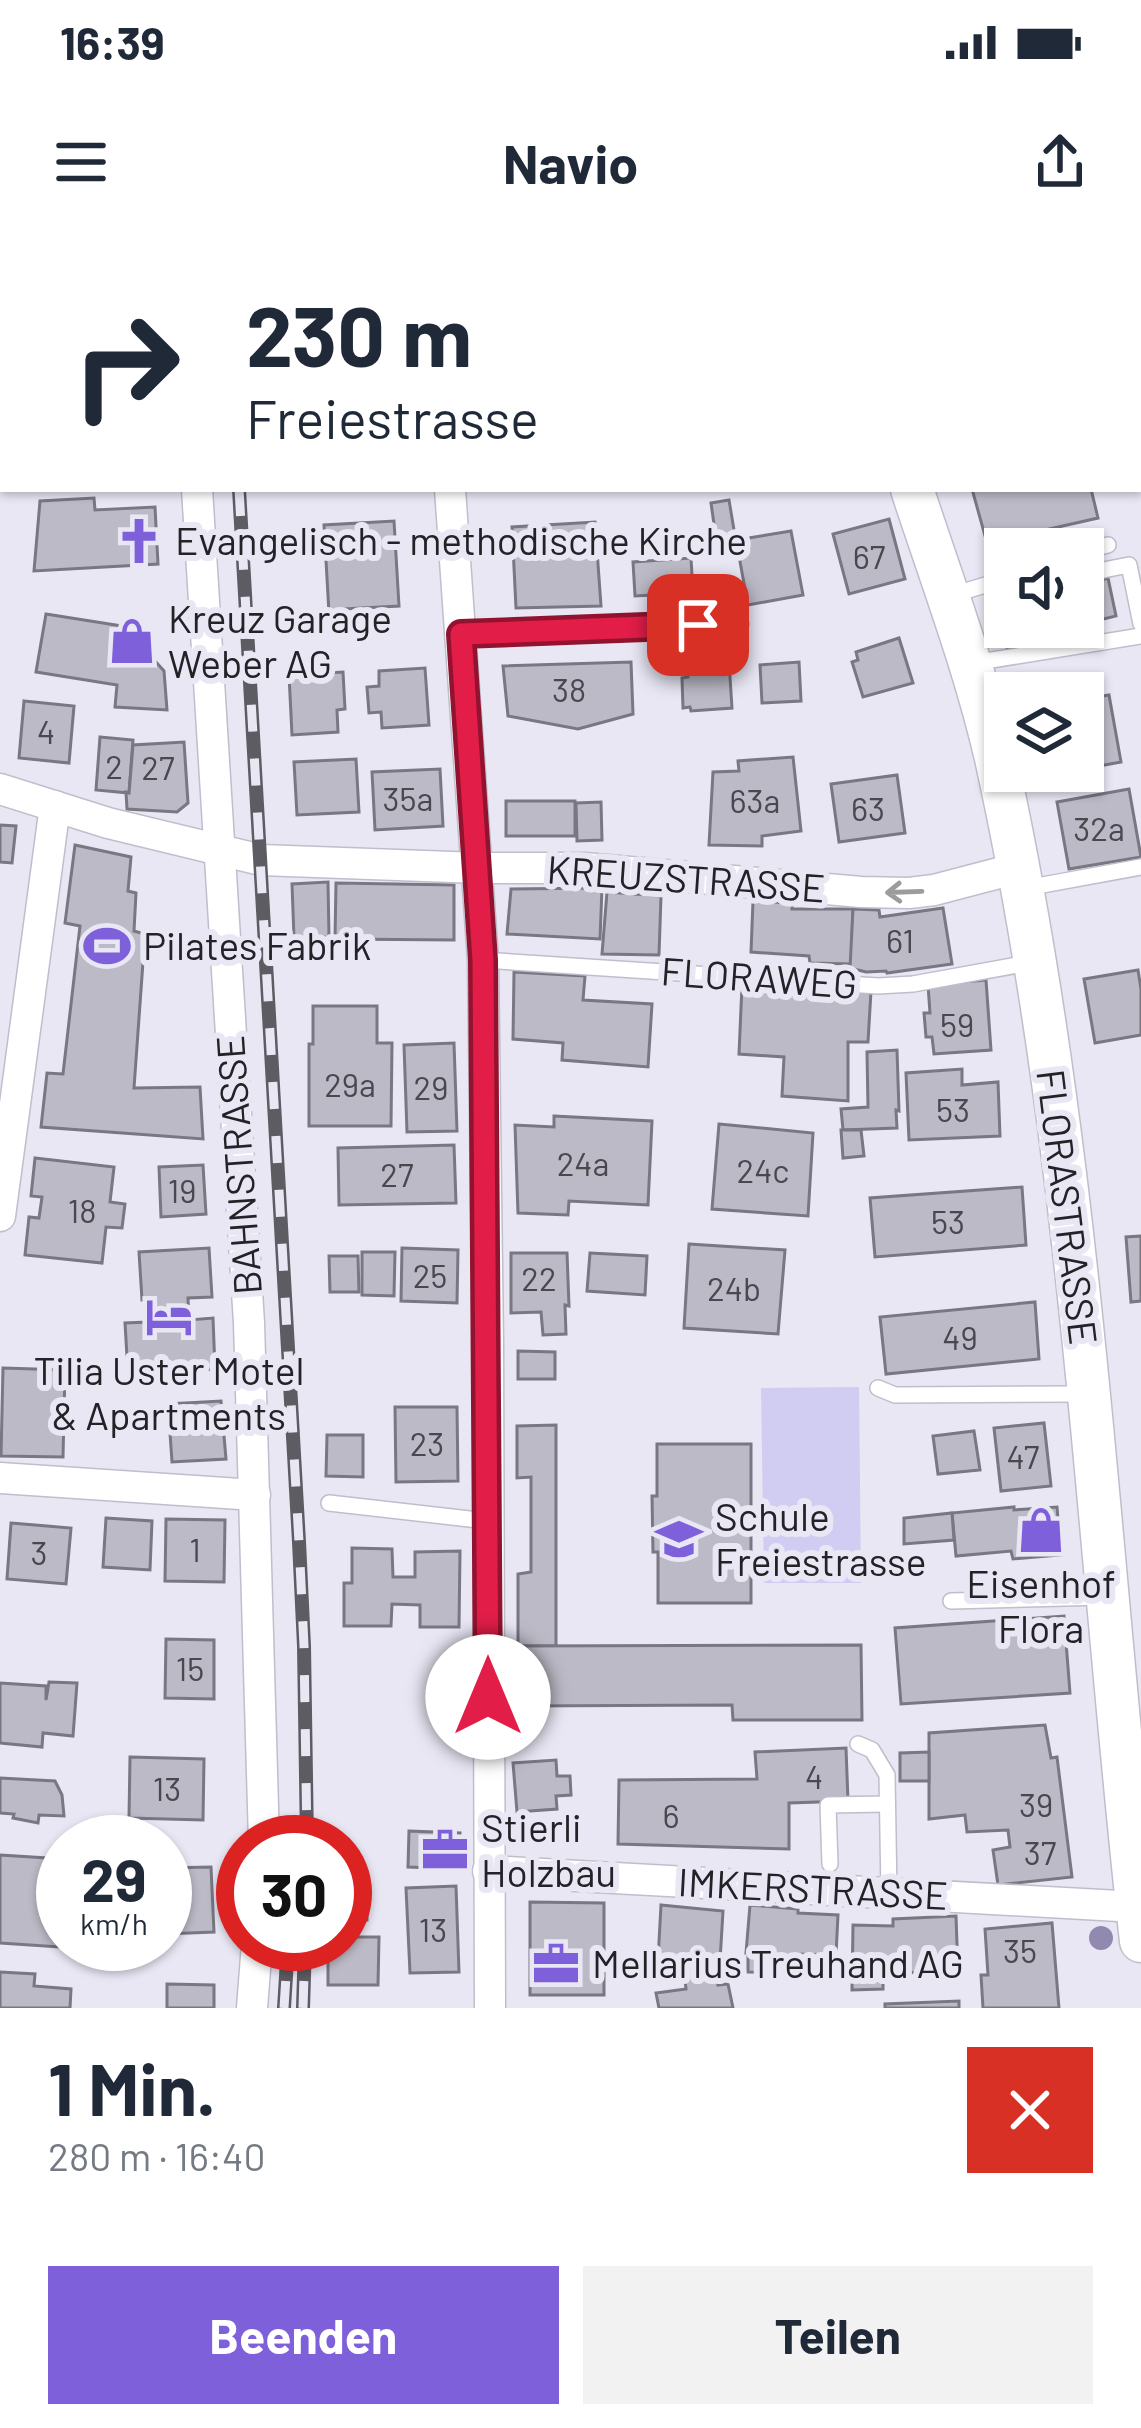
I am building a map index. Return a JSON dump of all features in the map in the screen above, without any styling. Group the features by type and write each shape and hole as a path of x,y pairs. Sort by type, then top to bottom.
{"main road":[{"name":"FLORASTRASSE","path":"913,492 995,754 1034,962 1074,1231 1137,1857 1139,1924"}],"street":[{"name":"BAHNSTRASSE","path":"197,492 249,1323 263,1815"},
{"path":"450,492 483,960 490,2008"},
{"name":"KREUZSTRASSE","path":"0,789 108,823 261,860 584,868 861,892 909,893 1020,878"},
{"path":"0,1216 56,806"},
{"path":"0,1478 255,1495"},
{"name":"IMKERSTRASSE","path":"488,1871 889,1893 1139,1924"},
{"path":"252,2008 255,1971"}],"lane":[{"path":"1104,545 1108,544"},
{"path":"1104,570 1129,565 1141,624"},
{"path":"947,596 984,585"},
{"path":"461,634 741,624"},
{"path":"970,663 1141,636"},
{"path":"1020,878 1141,866"},
{"name":"FLORAWEG","path":"483,960 878,986 1034,962"},
{"path":"878,1388 895,1395 1090,1394"},
{"path":"329,1503 488,1521"},
{"path":"951,1601 1110,1597"},
{"path":"859,1744 872,1750 887,1775 889,1893"},
{"path":"830,1864 828,1805 887,1804"}],"shaded area":[{"path":"859,1387 861,1583 764,1583 761,1388"}],"building":[{"path":"973,492 1092,492 1098,518 1054,528 984,528 984,532"},
{"path":"94,498 95,510 155,507 158,564 34,571 40,501"},
{"path":"729,500 735,536 716,538 711,503"},
{"path":"889,519 905,579 849,594 833,534"},
{"path":"394,521 399,606 345,609 346,631 330,631 324,525"},
{"path":"595,522 601,606 516,608 512,527"},
{"path":"791,531 803,595 748,605 736,540"},
{"path":"691,558 693,593 635,596 633,562"},
{"path":"1108,578 1116,616 1104,619 1104,579"},
{"path":"46,614 141,629 136,657 154,660 164,671 167,710 115,707 117,685 36,672"},
{"path":"899,638 913,683 863,697 852,662 858,660 856,652"},
{"path":"631,662 633,714 578,729 508,716 503,666"},
{"path":"729,662 732,708 683,708 682,678 688,677 687,665"},
{"path":"799,662 801,701 762,703 760,665"},
{"path":"425,668 429,725 382,728 381,712 369,713 367,687 379,686 379,671"},
{"path":"343,672 345,709 337,710 338,732 292,735 289,675"},
{"path":"1109,695 1121,762 1104,765 1104,696"},
{"path":"24,701 74,706 69,763 19,758"},
{"path":"100,737 133,740 129,793 96,790"},
{"path":"184,742 188,803 177,812 127,809 133,745"},
{"path":"793,757 801,831 762,836 762,846 709,845 713,772 739,771 738,761"},
{"path":"356,759 359,812 297,815 294,762"},
{"path":"440,769 443,826 375,830 372,772"},
{"path":"897,775 905,833 839,842 831,784"},
{"path":"1129,789 1141,857 1069,869 1057,802"},
{"path":"506,801 575,801 575,836 506,836"},
{"path":"601,802 602,840 577,841 576,803"},
{"path":"0,825 16,826 12,863 0,862"},
{"path":"75,845 131,857 128,891 136,893 134,931 145,934 134,1088 200,1087 203,1139 41,1127 47,1073 63,1074 80,926 65,923"},
{"path":"328,882 329,937 294,938 292,884"},
{"path":"336,883 454,885 454,940 335,939"},
{"path":"602,888 600,939 507,934 511,889"},
{"path":"607,892 661,896 659,955 602,954"},
{"path":"753,901 792,903 792,909 853,909 851,964 810,963 809,956 751,952"},
{"path":"943,908 952,964 887,973 850,968 853,909 879,910 880,917"},
{"path":"1138,970 1141,1035 1095,1043 1084,979"},
{"path":"514,972 585,976 583,1000 652,1004 648,1067 562,1060 563,1043 513,1039"},
{"path":"986,980 991,1050 934,1054 932,1037 926,1037 928,985"},
{"path":"742,985 871,991 868,1042 848,1042 848,1101 782,1096 784,1057 739,1054"},
{"path":"313,1006 377,1006 377,1043 392,1043 391,1126 309,1126"},
{"path":"454,1043 457,1131 407,1132 404,1045"},
{"path":"897,1050 897,1128 843,1130 841,1109 868,1107 867,1052"},
{"path":"962,1069 962,1085 998,1082 1000,1136 909,1140 906,1073"},
{"path":"554,1116 652,1121 648,1205 569,1201 568,1215 518,1213 515,1125 554,1127"},
{"path":"719,1124 813,1133 808,1216 712,1209"},
{"path":"841,1130 861,1130 864,1156 843,1158"},
{"path":"454,1145 456,1203 339,1205 338,1148"},
{"path":"35,1158 114,1167 110,1202 125,1204 122,1228 106,1227 102,1263 25,1255 29,1217 39,1218 42,1197 31,1196"},
{"path":"203,1165 206,1214 161,1217 159,1167"},
{"path":"1022,1187 1026,1245 875,1257 870,1198"},
{"path":"1141,1236 1141,1301 1131,1302 1126,1237"},
{"path":"689,1244 785,1250 778,1334 684,1328"},
{"path":"209,1248 212,1297 188,1298 189,1320 213,1318 215,1369 128,1374 125,1323 148,1322 139,1252"},
{"path":"402,1248 458,1250 457,1303 401,1301"},
{"path":"362,1252 395,1252 394,1296 362,1295"},
{"path":"511,1253 567,1253 566,1334 543,1335 541,1312 511,1313"},
{"path":"590,1253 647,1256 645,1295 587,1291"},
{"path":"329,1256 358,1256 359,1292 330,1292"},
{"path":"1035,1302 1039,1359 886,1374 880,1317"},
{"path":"518,1351 555,1352 555,1379 518,1379"},
{"path":"3,1368 65,1370 63,1457 1,1456"},
{"path":"221,1401 226,1459 172,1462 168,1404"},
{"path":"395,1407 457,1407 458,1481 396,1482"},
{"path":"1044,1423 1051,1486 1001,1491 994,1428"},
{"path":"556,1425 556,1646 518,1646 518,1574 531,1572 531,1477 517,1478 517,1426"},
{"path":"974,1431 980,1470 938,1474 933,1436"},
{"path":"327,1435 363,1435 363,1477 326,1476"},
{"path":"657,1444 751,1444 751,1603 658,1603 652,1496 657,1496"},
{"path":"1057,1507 1061,1555 1013,1559 1011,1551 956,1556 952,1513"},
{"path":"952,1513 954,1540 904,1544 904,1518"},
{"path":"106,1518 152,1521 150,1570 103,1567"},
{"path":"166,1519 225,1520 224,1582 165,1581"},
{"path":"11,1523 71,1528 66,1584 7,1579"},
{"path":"352,1548 392,1549 393,1577 415,1577 415,1552 460,1551 459,1627 420,1627 420,1605 392,1604 391,1626 344,1626 344,1583 352,1583"},
{"path":"1064,1616 1070,1693 901,1704 895,1628"},
{"path":"166,1639 214,1640 214,1699 165,1698"},
{"path":"861,1645 862,1720 733,1720 732,1705 518,1706 518,1646"},
{"path":"49,1682 77,1683 73,1736 43,1733 42,1747 0,1743 0,1683 46,1686 46,1700"},
{"path":"1045,1725 1051,1758 1057,1757 1072,1877 998,1885 993,1850 1010,1847 1008,1830 967,1832 965,1815 929,1819 929,1733"},
{"path":"846,1748 848,1801 789,1803 789,1849 618,1844 619,1780 757,1779 755,1752"},
{"path":"929,1752 929,1781 900,1781 900,1753"},
{"path":"130,1757 204,1759 203,1820 192,1820 192,1815 129,1815"},
{"path":"556,1760 557,1776 570,1776 571,1795 556,1796 557,1809 517,1812 513,1763"},
{"path":"0,1778 55,1781 62,1795 64,1815 36,1815 36,1823 0,1813"},
{"path":"409,1831 460,1833 459,1869 408,1867"},
{"path":"0,1855 36,1857 36,1945 0,1943"},
{"path":"192,1867 211,1867 214,1932 192,1933"},
{"path":"456,1886 459,1972 410,1973 406,1888"},
{"path":"530,1902 604,1903 604,1995 530,1995"},
{"path":"661,1905 723,1911 718,1985 728,1984 733,2008 659,2008 656,1993 686,1989 683,1961 658,1960"},
{"path":"750,1905 838,1915 836,1955 794,1954 794,1973 748,1972"},
{"path":"956,1916 958,1972 883,1973 883,1989 852,1990 853,1925 893,1926 893,1919"},
{"path":"1052,1923 1059,2008 983,2008 981,1975 988,1975 985,1929"},
{"path":"372,1937 379,1937 378,1985 328,1985 328,1971 372,1971"},
{"path":"0,1972 35,1974 34,1986 71,1989 70,2008 0,2008"},
{"path":"167,1984 214,1985 214,2008 167,2008"},
{"path":"959,2001 959,2008 885,2008 885,2004"}],"railway":[{"path":"239,492 299,1542 307,1815"},
{"path":"284,2008 286,1971"},
{"path":"303,2008 304,1971"}],"place":[{"name":"Evangelisch - methodische Kirche","path":"139,541"},
{"name":"Kreuz Garage Weber AG","path":"132,641"},
{"name":"Pilates Fabrik","path":"107,946"},
{"name":"Tilia Uster Motel & Apartments","path":"169,1317"},
{"name":"Eisenhof Flora","path":"1041,1530"},
{"name":"Schule Freiestrasse","path":"679,1539"},
{"name":"Stierli Holzbau","path":"445,1850"},
{"name":"Mellarius Treuhand AG","path":"556,1964"}],"route":[{"path":"488,1697 483,960 461,634 698,625"}]}
